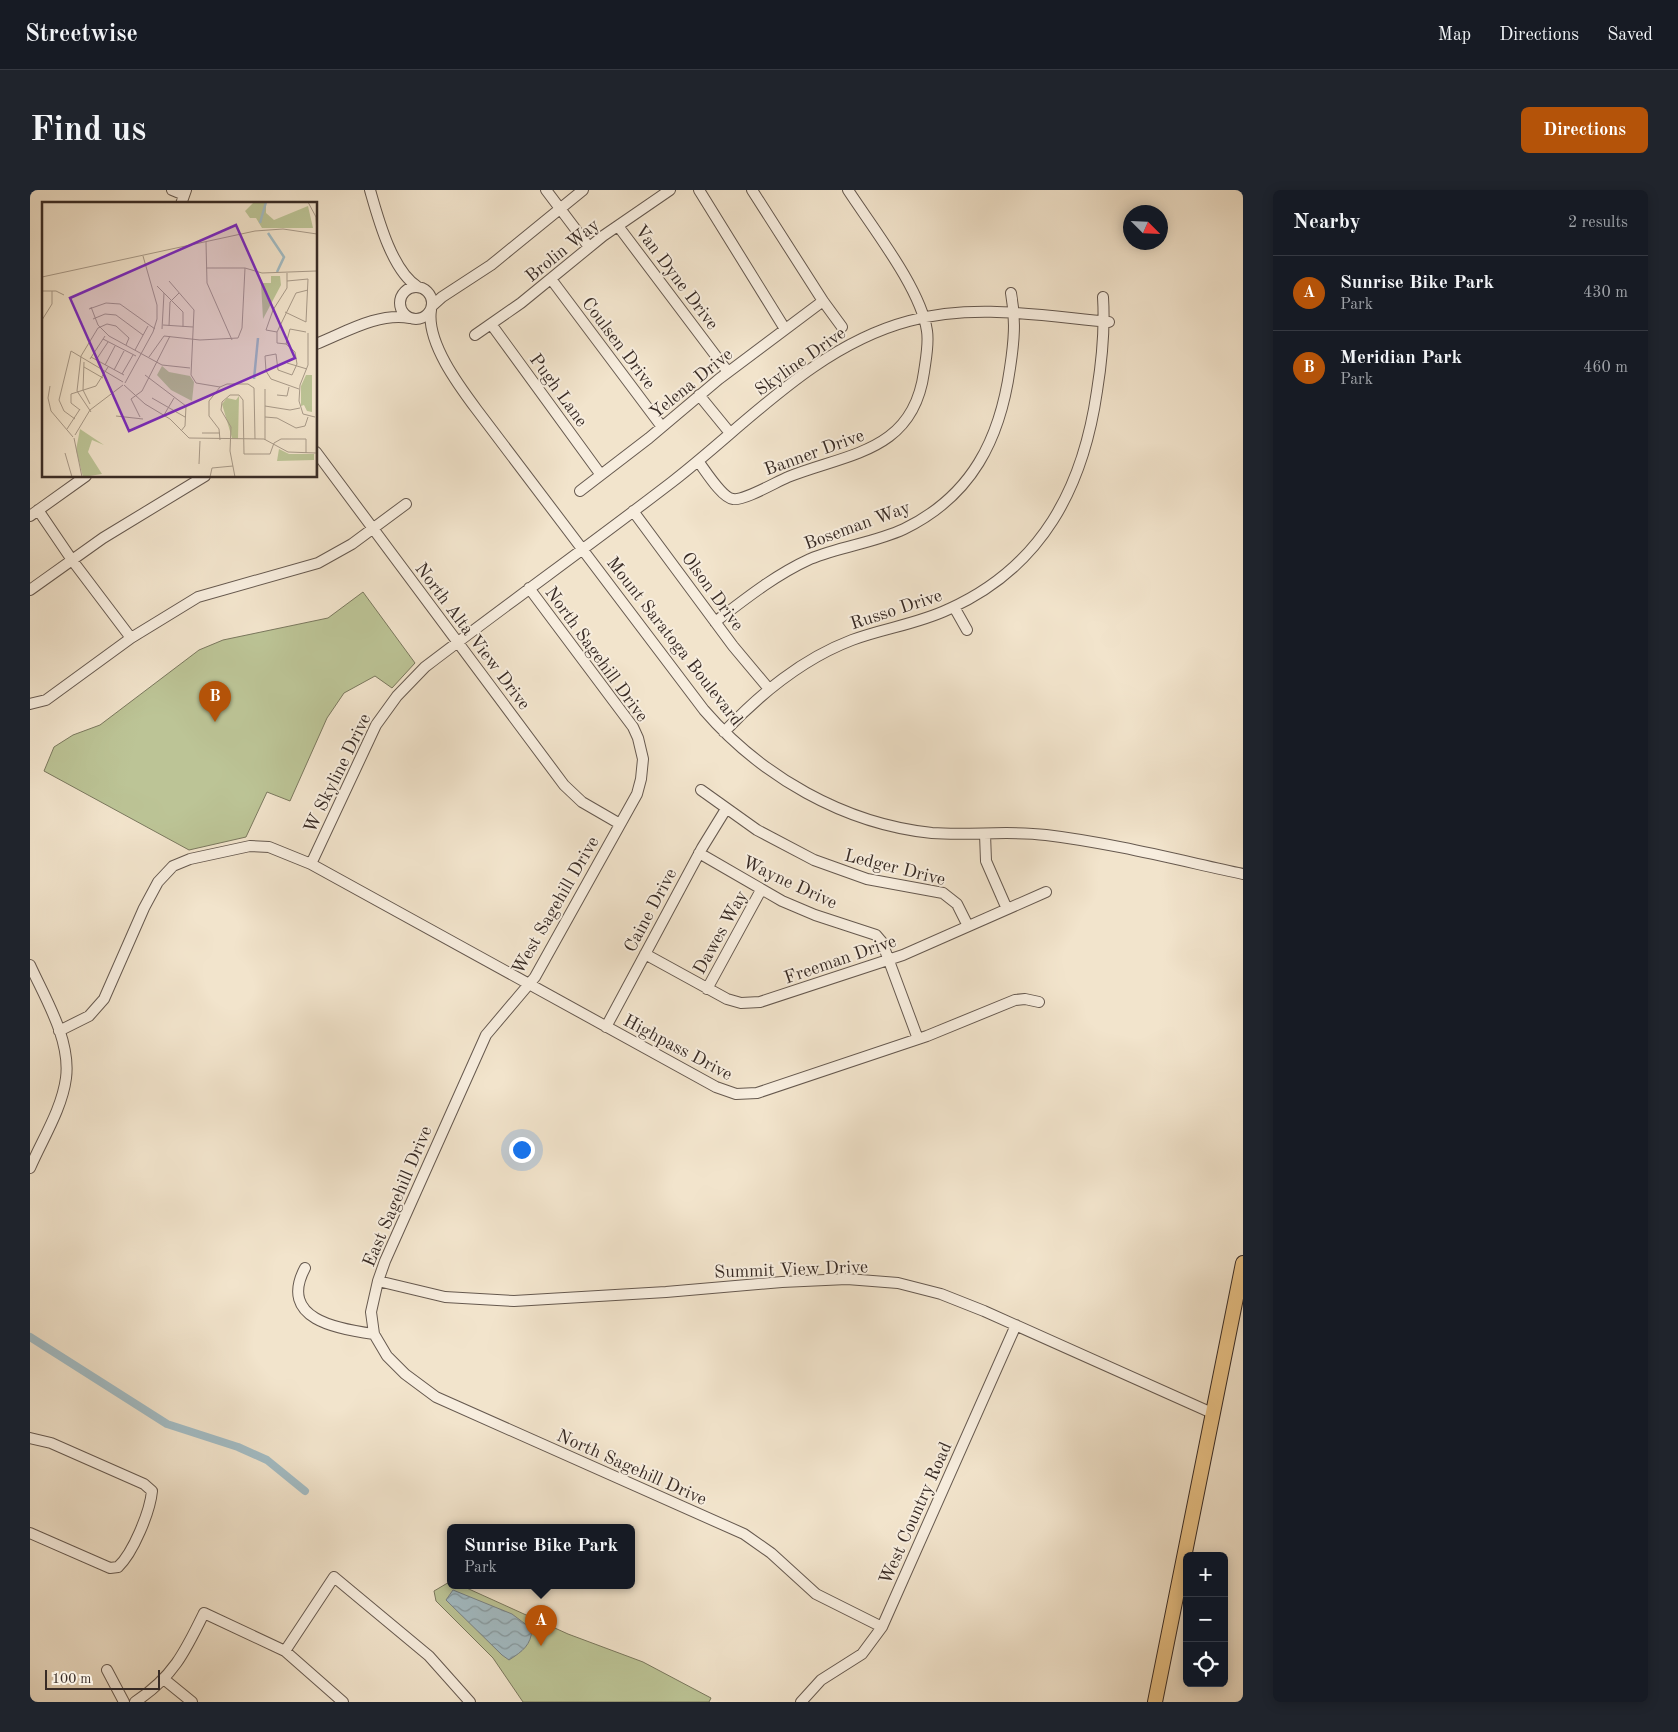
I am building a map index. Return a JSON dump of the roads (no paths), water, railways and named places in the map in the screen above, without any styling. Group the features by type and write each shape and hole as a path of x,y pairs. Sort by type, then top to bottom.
{"highway":[{"path":"1155,1702 1243,1263"}],"street":[{"path":"172,190 184,196"},
{"path":"370,190 381,225 397,262 408,278 422,288 432,299 432,308"},
{"path":"546,190 589,247"},
{"path":"318,343 374,321 392,317 422,319 439,299 491,265 583,190"},
{"name":"Brolin Way","path":"475,335 551,279 589,247 670,190"},
{"path":"699,190 786,329"},
{"path":"752,190 823,301 842,327"},
{"name":"Banner Drive","path":"698,461 723,494 735,500 789,476 858,455 875,447 901,426 912,411 919,394 928,345 924,317 917,297 848,190"},
{"name":"Van Dyne Drive","path":"618,226 728,372"},
{"path":"397,262 401,310 412,319"},
{"name":"Coulsen Drive","path":"551,279 662,427"},
{"path":"374,321 392,310 411,288 442,291 458,287"},
{"name":"Boseman Way","path":"715,622 768,583 802,563 836,550 889,535 917,522 941,505 962,485 988,449 1002,415 1015,335 1015,313 1011,293"},
{"name":"Russo Drive","path":"724,732 769,689 802,665 838,646 869,634 921,620 954,607 987,588 1022,560 1047,530 1067,497 1079,472 1090,434 1100,370 1106,322 1103,297"},
{"name":"Yelena Drive","path":"580,491 662,427 728,372 823,301"},
{"name":"Mount Saratoga Boulevard","path":"432,308 431,324 436,344"},
{"name":"Skyline Drive","path":"582,549 698,461 803,375 843,349 883,329 924,317 963,312 1015,313 1106,322"},
{"name":"Mount Saratoga Boulevard","path":"412,319 426,330 466,396 704,710 724,732 776,774 806,792 845,811 885,824 918,831 1028,834 1070,838 1243,874"},
{"name":"Pugh Lane","path":"491,324 601,475"},
{"path":"699,395 730,433"},
{"name":"North Alta View Drive","path":"318,455 564,785 582,802 620,824"},
{"path":"83,478 34,513 72,560 130,638"},
{"path":"30,590 103,538 202,478"},
{"path":"30,704 46,700 130,638 198,597 318,563 372,529 406,504"},
{"name":"Olson Drive","path":"633,511 715,622 769,689"},
{"name":"W Skyline Drive","path":"311,864 376,724 397,696 425,667 582,549"},
{"name":"North Sagehill Drive","path":"529,588 600,682 638,738 643,759 641,779 637,794 620,824"},
{"path":"954,607 967,630"},
{"name":"Ledger Drive","path":"700,790 726,810 771,839 827,865 882,882 943,893 957,904 968,926"},
{"name":"Caine Drive","path":"606,1027 699,854 726,810"},
{"name":"West Sagehill Drive","path":"467,1075 486,1035 529,985 620,824"},
{"path":"985,834 986,861 1007,909"},
{"name":"Highpass Drive","path":"59,1031 82,1021 98,1007 158,882 173,866 190,859 250,846 269,847 311,864 722,1090 743,1095 757,1093 918,1040 1015,1000 1025,999 1039,1002"},
{"name":"Wayne Drive","path":"699,854 762,890 815,915 873,933 882,942 918,1040"},
{"name":"Dawes Way","path":"707,989 762,890"},
{"name":"Freeman Drive","path":"645,954 707,989 734,1001 760,1002 889,960 1046,892"},
{"path":"30,965 59,1031 64,1052 66,1079 60,1099 30,1168"},
{"name":"East Sagehill Drive","path":"374,1334 371,1312 385,1261 467,1075"},
{"path":"305,1268 298,1281 299,1300 312,1317 333,1327 374,1334"},
{"name":"Summit View Drive","path":"378,1282 446,1297 514,1301 847,1279 898,1283 941,1294 1016,1325 1212,1413"},
{"name":"West Country Road","path":"801,1702 812,1689 862,1654 882,1627 1016,1325"},
{"name":"North Sagehill Drive","path":"374,1334 387,1356 405,1374 436,1397 744,1534 770,1553 816,1594 882,1627"},
{"path":"30,1438 51,1443 144,1484 152,1491 151,1502 126,1560 118,1567 110,1568 30,1533"},
{"path":"285,1651 334,1577 429,1656 470,1702"},
{"path":"140,1699 165,1680 185,1652 204,1613 285,1651 343,1702"},
{"path":"107,1670 124,1702"},
{"path":"165,1680 192,1702"}],"water":[{"path":"453,1590 512,1614 532,1629 528,1643 518,1654 509,1660 446,1600"}],"waterway":[{"path":"30,1337 167,1424 238,1447 267,1460 305,1491"}],"place":[{"name":"Meridian Park","path":"215,722"},
{"name":"Sunrise Bike Park","path":"541,1646"}]}
